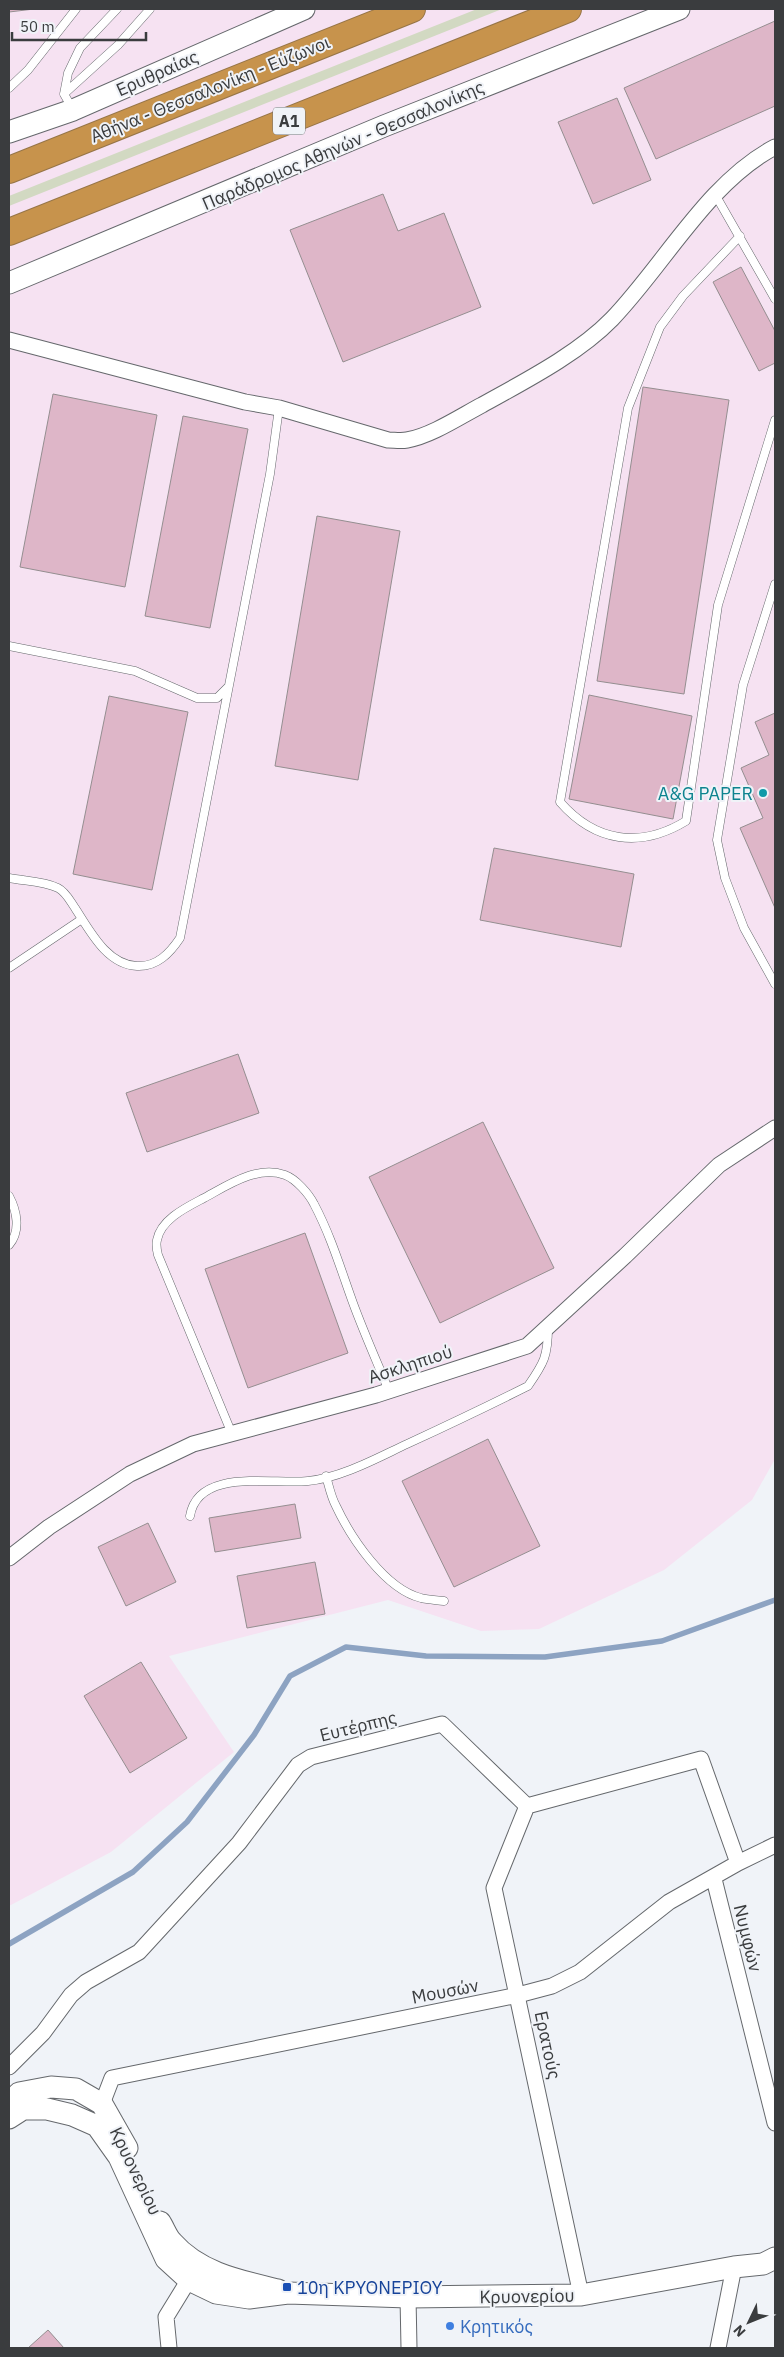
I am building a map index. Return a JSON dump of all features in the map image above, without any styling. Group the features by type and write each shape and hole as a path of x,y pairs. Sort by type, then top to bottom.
{"highway":[{"name":"Αθήνα - Θεσσαλονίκη - Εύζωνοι","path":"9,170 412,9"},
{"name":"Α1","path":"9,232 568,9"}],"main road":[{"name":"Ερυθραίας","path":"9,132 69,102 304,9"},
{"name":"Παράδρομος Αθηνών - Θεσσαλονίκης","path":"9,283 384,126 679,9"},
{"path":"9,2106 19,2093 51,2087 76,2089 102,2104"},
{"name":"Κρυονερίου","path":"102,2104 128,2150 150,2203 171,2242 193,2272 216,2293 250,2298 288,2293 408,2297 581,2296 734,2267 771,2263"},
{"name":"Κρυονερίου","path":"9,2118 23,2109 47,2109 72,2115 97,2126 119,2157 166,2259 193,2272"}],"street":[{"path":"9,340 245,402 279,408 388,440 407,440 457,419 540,373 610,321 629,300 682,232 716,196 756,157 775,147"},
{"name":"Ασκληπιού","path":"9,1558 49,1527 130,1474 193,1444 389,1391 527,1346 719,1165 775,1128"},
{"name":"Ευτέρπης","path":"9,2067 43,2033 71,1995 86,1982 139,1952 240,1843 298,1765 311,1757 442,1724 527,1806"},
{"path":"527,1806 701,1759 738,1863"},
{"name":"Ερατούς","path":"527,1806 494,1888 581,2296"},
{"name":"Μουσών","path":"102,2104 112,2078 518,1995 552,1986 580,1972 670,1902 714,1879 738,1863 775,1845"},
{"name":"Νυμφών","path":"714,1879 775,2123"},
{"path":"718,2348 734,2267"},
{"path":"169,2348 166,2317 193,2272"},
{"path":"408,2297 409,2348"}],"lane":[{"path":"9,88 28,70 76,9"},
{"path":"69,102 68,72 80,48 117,9"},
{"path":"69,102 150,9"},
{"path":"716,196 775,299"},
{"path":"740,236 683,296 660,327 628,408 560,802 593,829 620,838 634,839 662,834 686,821 718,605 775,420"},
{"path":"9,878 58,888 66,895 108,952 118,961 131,966 143,966 166,956 180,938 270,474 279,408"},
{"path":"775,584 743,685 717,840 725,878 744,928 775,984"},
{"path":"9,646 135,672 197,698 217,698 228,687"},
{"path":"9,968 82,919"},
{"path":"232,1434 158,1255 157,1240 163,1227 180,1211 231,1184 257,1173 287,1175 300,1186 313,1203 336,1253 389,1391"},
{"path":"9,1196 14,1205 17,1224 14,1240 9,1245"},
{"path":"190,1516 192,1506 199,1498 222,1484 272,1480 308,1482 350,1470 528,1386 544,1363 548,1344 548,1327"},
{"path":"326,1476 335,1505 370,1560 391,1582 420,1598 444,1601"}],"shaded area":[{"path":"9,9 775,9 775,1459 752,1500 664,1570 539,1629 481,1631 388,1600 169,1656 234,1752 111,1852 9,1906"}],"green space":[{"path":"477,9 502,9 9,206 9,196"}],"building":[{"path":"9,9 34,9 9,12"},
{"path":"775,21 775,106 656,159 624,88"},
{"path":"617,98 651,180 593,204 558,122"},
{"path":"383,194 398,231 444,213 481,307 343,362 290,230"},
{"path":"741,267 775,331 775,363 759,371 713,282"},
{"path":"643,387 729,400 684,694 597,681"},
{"path":"53,394 157,415 125,587 20,567"},
{"path":"183,416 248,429 210,628 145,616"},
{"path":"317,516 400,531 358,780 275,766"},
{"path":"589,695 692,716 673,819 569,799"},
{"path":"109,696 188,712 152,890 73,874"},
{"name":"A&G PAPER","path":"775,713 775,908 740,828 763,818 741,768 769,755 755,722"},
{"path":"494,848 634,874 621,947 480,920"},
{"path":"238,1054 259,1113 147,1152 126,1093"},
{"path":"483,1122 554,1268 440,1323 369,1177"},
{"path":"305,1233 348,1353 248,1388 205,1269"},
{"path":"488,1439 540,1546 454,1587 402,1481"},
{"path":"295,1504 301,1538 215,1552 209,1518"},
{"path":"148,1523 176,1582 126,1606 98,1547"},
{"path":"315,1562 325,1614 247,1628 237,1576"},
{"path":"141,1662 187,1738 130,1773 84,1696"},
{"path":"48,2330 64,2348 28,2348"}],"waterway":[{"path":"9,1944 133,1872 187,1822 254,1735 290,1676 346,1647 426,1656 545,1657 662,1641 775,1600"}],"place":[{"name":"A&G PAPER","path":"763,793"},
{"name":"10η ΚΡΥΟΝΕΡΙΟΥ","path":"287,2287"},
{"name":"Κρητικός","path":"450,2326"}]}
